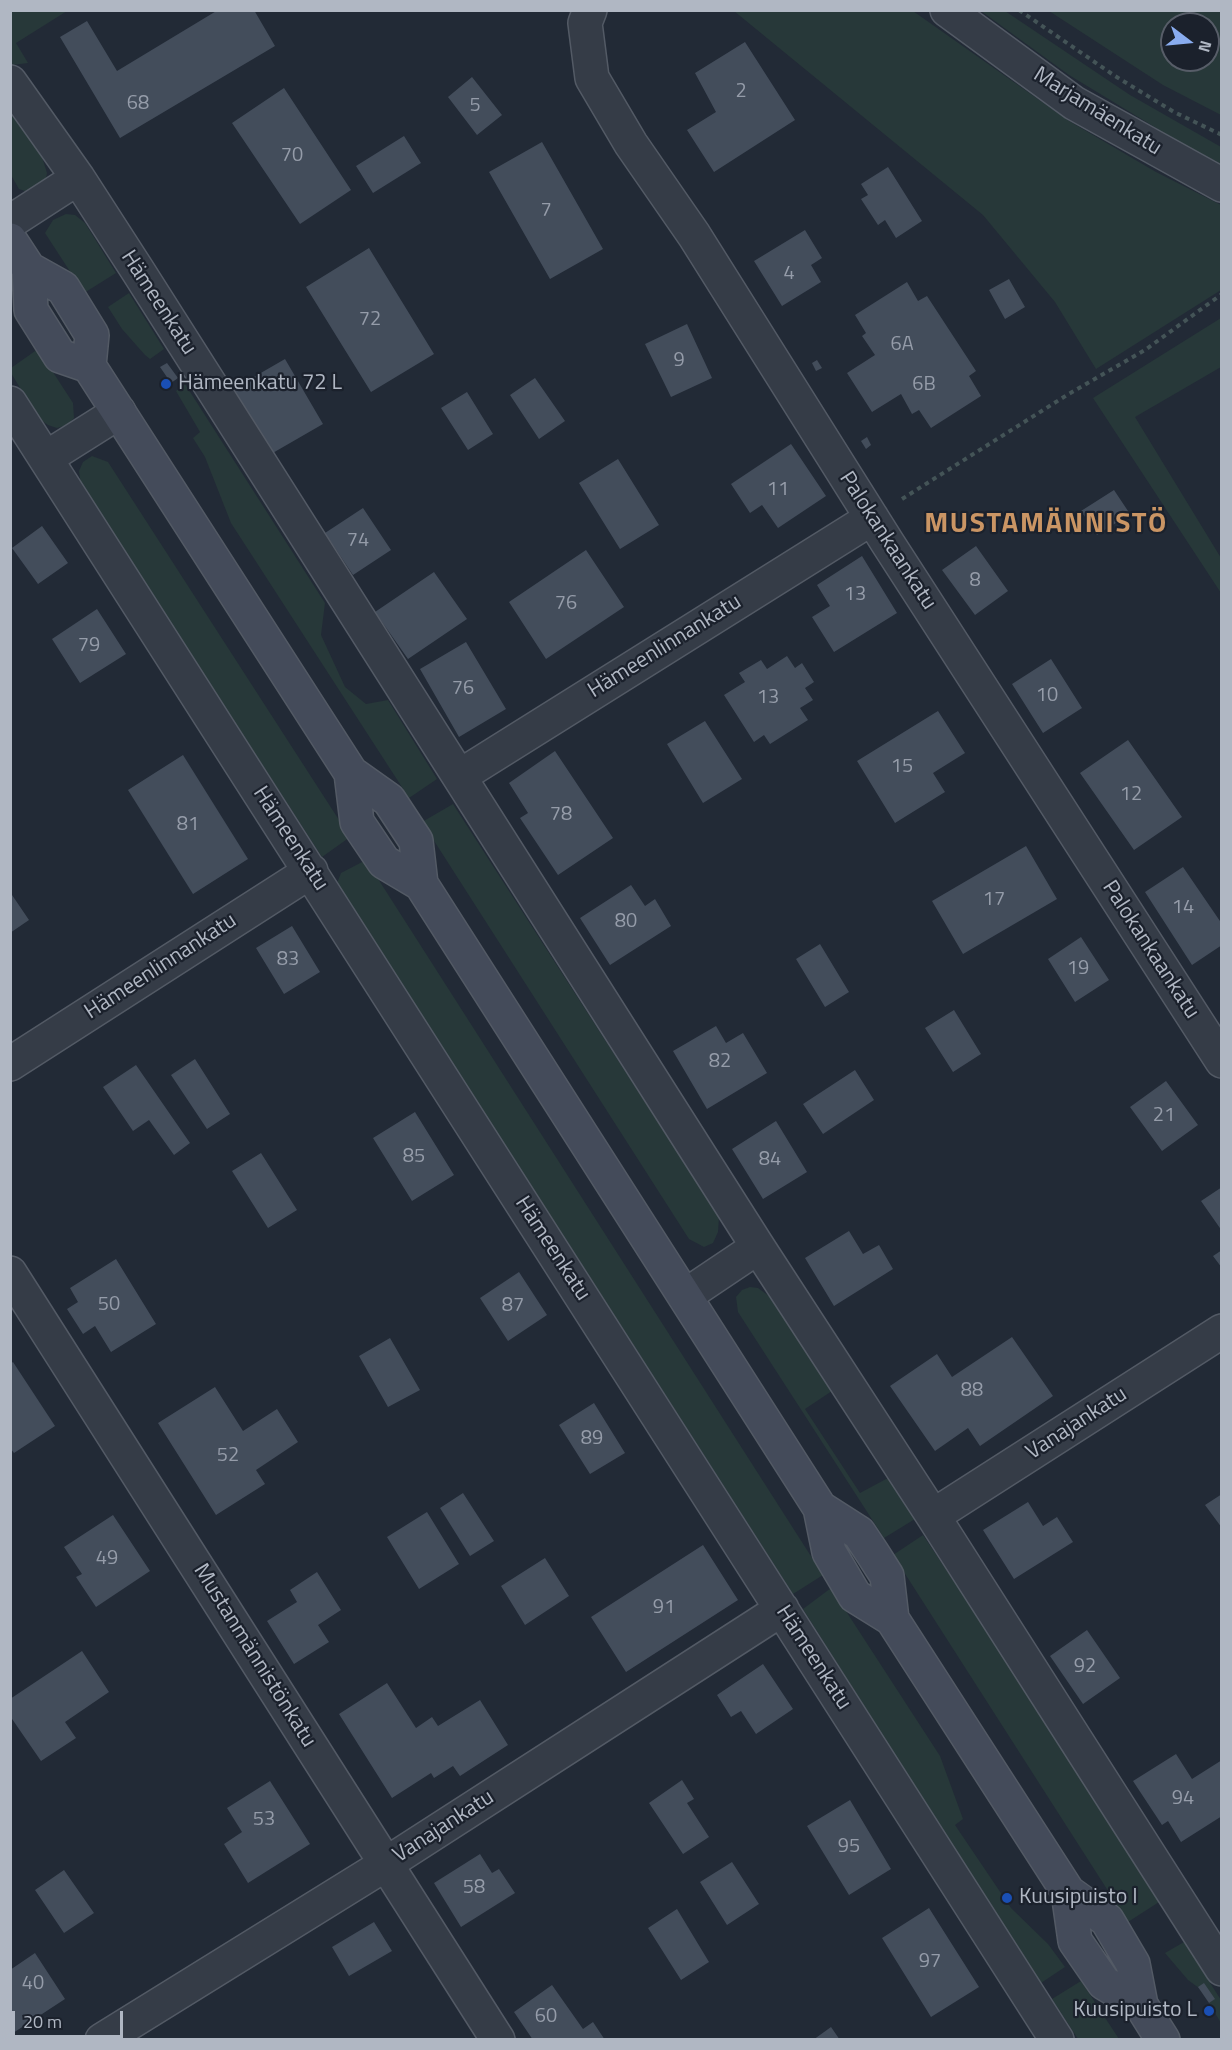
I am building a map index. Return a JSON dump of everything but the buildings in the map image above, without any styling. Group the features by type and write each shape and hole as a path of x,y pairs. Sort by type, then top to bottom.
{"main road":[{"path":"10,240 29,269 63,288 78,310 92,335 89,366 351,773 389,800 416,841 421,884 820,1508 859,1533 868,1547 886,1576 892,1619 1068,1892 1107,1920 1133,1964 1141,2005 1163,2040"}],"street":[{"name":"Palokankaankatu","path":"590,10 585,23 592,78 631,144 694,235 872,518 1221,1061"},
{"name":"Marjamäenkatu","path":"947,10 1074,103 1221,185"},
{"name":"Hämeenkatu","path":"10,82 78,178 758,1247 933,1516 1221,1969"},
{"path":"10,222 78,178"},
{"name":"Hämeenkatu","path":"10,403 1057,2040"},
{"path":"46,458 119,412"},
{"name":"Hämeenlinnankatu","path":"460,776 872,518"},
{"name":"Hämeenlinnankatu","path":"10,1064 311,871"},
{"path":"685,1296 758,1247"},
{"name":"Mustanmännistönkatu","path":"10,1273 498,2040"},
{"name":"Vanajankatu","path":"933,1516 1221,1332"},
{"name":"Vanajankatu","path":"102,2040 386,1864 782,1609"}],"path":[{"path":"1019,10 1115,76 1174,112 1221,135"},
{"path":"872,518 1067,395 1145,350 1221,294"}],"shaded area":[{"path":"11,10 67,11 16,43 28,63 12,65 10,62"},
{"path":"734,11 913,11 1069,121 1156,172 1221,205 1221,290 1096,369 1055,302 983,215"},
{"path":"981,11 1005,11 1130,95 1221,147 1221,164 1176,140 1069,75"},
{"path":"1049,11 1221,11 1221,115 1163,85"},
{"path":"10,106 42,157 47,173 45,184 31,193 19,189 11,175"},
{"path":"66,214 75,215 85,223 116,273 84,293 45,233 53,220"},
{"path":"129,293 164,349 150,359 122,329 108,307"},
{"path":"1221,318 1221,367 1135,417 1221,558 1221,593 1093,398"},
{"path":"38,349 73,403 74,418 67,425 57,428 39,419 11,373 11,368"},
{"path":"185,384 325,603 321,635 345,687 366,704 388,700 437,779 409,798 231,523 205,457 193,438 200,432 176,391"},
{"path":"92,456 108,462 350,837 322,857 81,485 79,471 83,462"},
{"path":"453,804 719,1217 718,1232 713,1243 704,1247 689,1239 422,822"},
{"path":"366,860 823,1575 793,1594 337,883 341,873"},
{"path":"750,1287 758,1288 769,1296 832,1391 805,1409 860,1493 888,1478 915,1519 884,1538 738,1312 736,1297 742,1290"},
{"path":"923,1535 1159,1902 1128,1922 893,1555"},
{"path":"831,1588 940,1756 963,1819 955,1825 1011,1908 1048,1944 1065,1967 1041,1983 982,1894 803,1609"},
{"path":"1184,1942 1221,2000 1221,2023 1209,2003 1214,1999 1188,1980 1165,1953"},
{"path":"1081,1981 1119,2039 1078,2039 1052,1999"}],"place":[{"name":"Hämeenkatu 72 L","path":"166,384"},
{"name":"Kuusipuisto I","path":"1007,1898"},
{"name":"Kuusipuisto L","path":"1209,2011"}],"district":[{"name":"MUSTAMÄNNISTÖ","path":"1046,525"}]}
